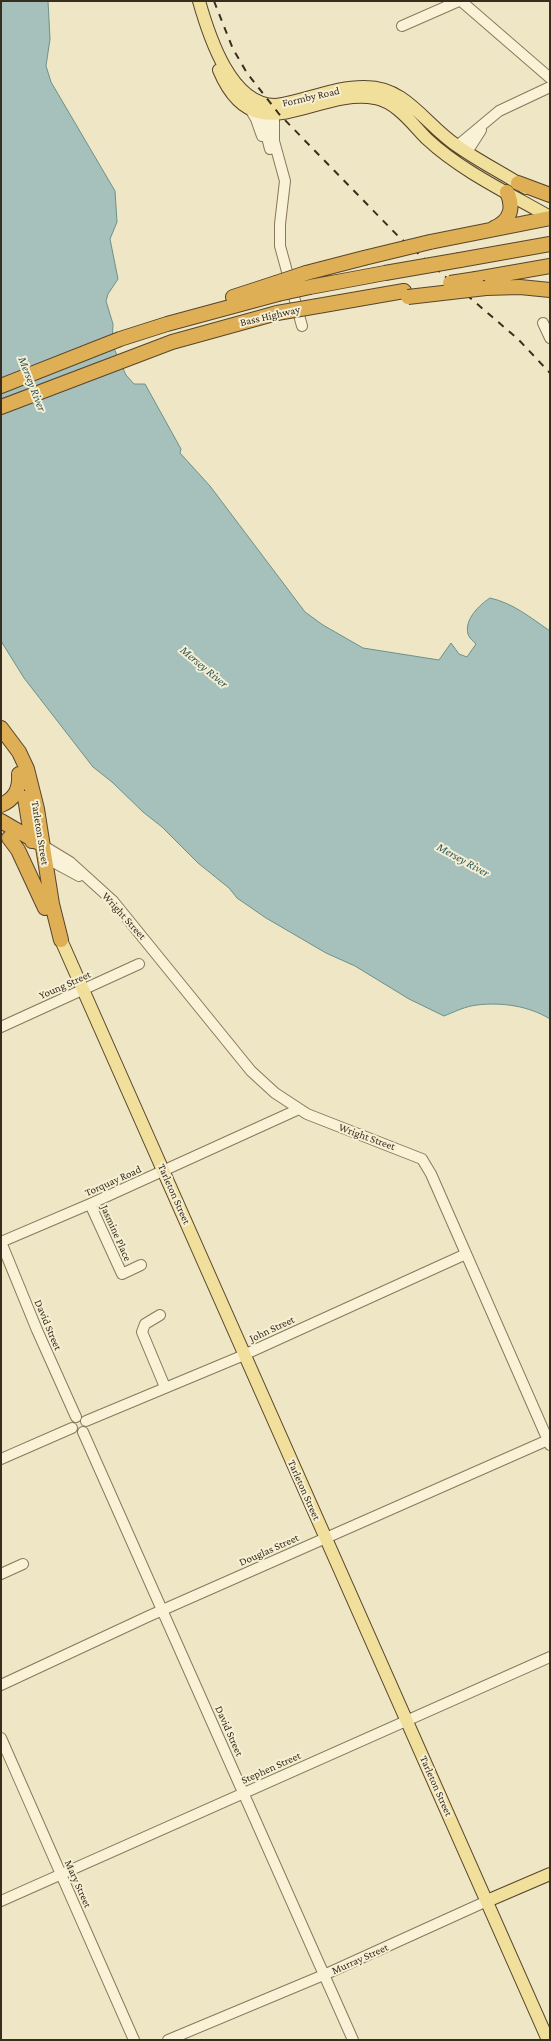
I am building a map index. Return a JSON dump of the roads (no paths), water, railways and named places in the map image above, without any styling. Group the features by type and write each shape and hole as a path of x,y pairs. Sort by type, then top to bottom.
{"highway":[{"path":"518,183 550,195"},
{"path":"490,229 500,225 509,215 511,204 506,192"},
{"path":"1,386 120,339 160,321 277,289 306,273 430,242 550,218"},
{"name":"Bass Highway","path":"277,289 310,288 385,273 550,244"},
{"name":"Bass Highway","path":"1,407 172,342 277,313 481,284 550,266"},
{"path":"481,284 550,290"},
{"name":"Tarleton Street","path":"3,730 19,774 61,940"},
{"name":"Tarleton Street","path":"3,730 19,752 27,769 35,800 38,848 45,908 61,940"},
{"path":"1,805 11,799 16,793 19,785 19,774"},
{"path":"1,821 38,848"},
{"path":"5,836 38,848"},
{"path":"5,836 18,850 45,908"}],"main road":[{"path":"199,1 211,36"},
{"name":"Formby Road","path":"211,36 216,62 226,84 236,98 250,109 269,109 351,97 385,95 410,104 444,136 462,149 550,201"},
{"name":"Formby Road","path":"211,36 228,72 235,82 248,95 269,109"},
{"name":"Formby Road","path":"385,95 446,155 550,218"},
{"path":"446,155 462,149"},
{"path":"458,163 462,149"},
{"name":"Tarleton Street","path":"61,940 548,2040"},
{"name":"Murray Street","path":"487,1901 550,1874"}],"street":[{"path":"402,26 460,1 550,78"},
{"path":"462,149 494,115 550,87"},
{"path":"250,109 258,122 264,141 283,171"},
{"path":"269,109 267,138 272,153"},
{"path":"269,109 274,141 283,171 285,187 280,224 280,246 302,326"},
{"path":"543,323 550,338"},
{"name":"Wright Street","path":"38,848 99,888 122,910 251,1071 275,1093 299,1109 325,1122 422,1159 431,1174 549,1443"},
{"name":"Young Street","path":"1,1027 138,964"},
{"name":"Torquay Road","path":"1,1242 164,1171 299,1109"},
{"name":"Jasmine Place","path":"90,1204 122,1274 141,1265"},
{"name":"David Street","path":"1,1242 37,1330 76,1417"},
{"name":"John Street","path":"86,1421 245,1355 466,1254"},
{"path":"160,1315 145,1324 142,1332 165,1387"},
{"path":"76,1417 82,1417 86,1421 86,1428 83,1432 75,1432 72,1428 72,1421 76,1417"},
{"path":"1,1459 72,1428"},
{"name":"David Street","path":"83,1432 243,1793 326,1974 353,2040"},
{"name":"Douglas Street","path":"1,1685 162,1610 325,1538 549,1443"},
{"path":"1,1574 23,1564"},
{"name":"Stephen Street","path":"1,1901 550,1657"},
{"name":"Mary Street","path":"1,1738 134,2040"},
{"name":"Murray Street","path":"168,2040 326,1974 487,1901"}],"water":[{"name":"Mersey River","path":"1,1 48,1 50,39 46,66 51,82 115,191 117,222 110,239 118,279 108,294 106,301 113,324 112,344 126,375 134,384 145,384 181,449 180,453 210,486 305,612 323,625 363,648 439,660 451,643 459,654 467,657 476,644 469,635 467,629 468,623 473,613 490,598 514,607 550,631 550,1019 524,1008 496,1004 486,1004 460,1009 444,1016 409,999 355,966 326,953 266,918 237,898 229,888 198,863 162,827 93,767 24,678 1,641"}],"railway":[{"path":"214,1 233,49 247,73 279,114 399,237 518,339 550,373"}]}
